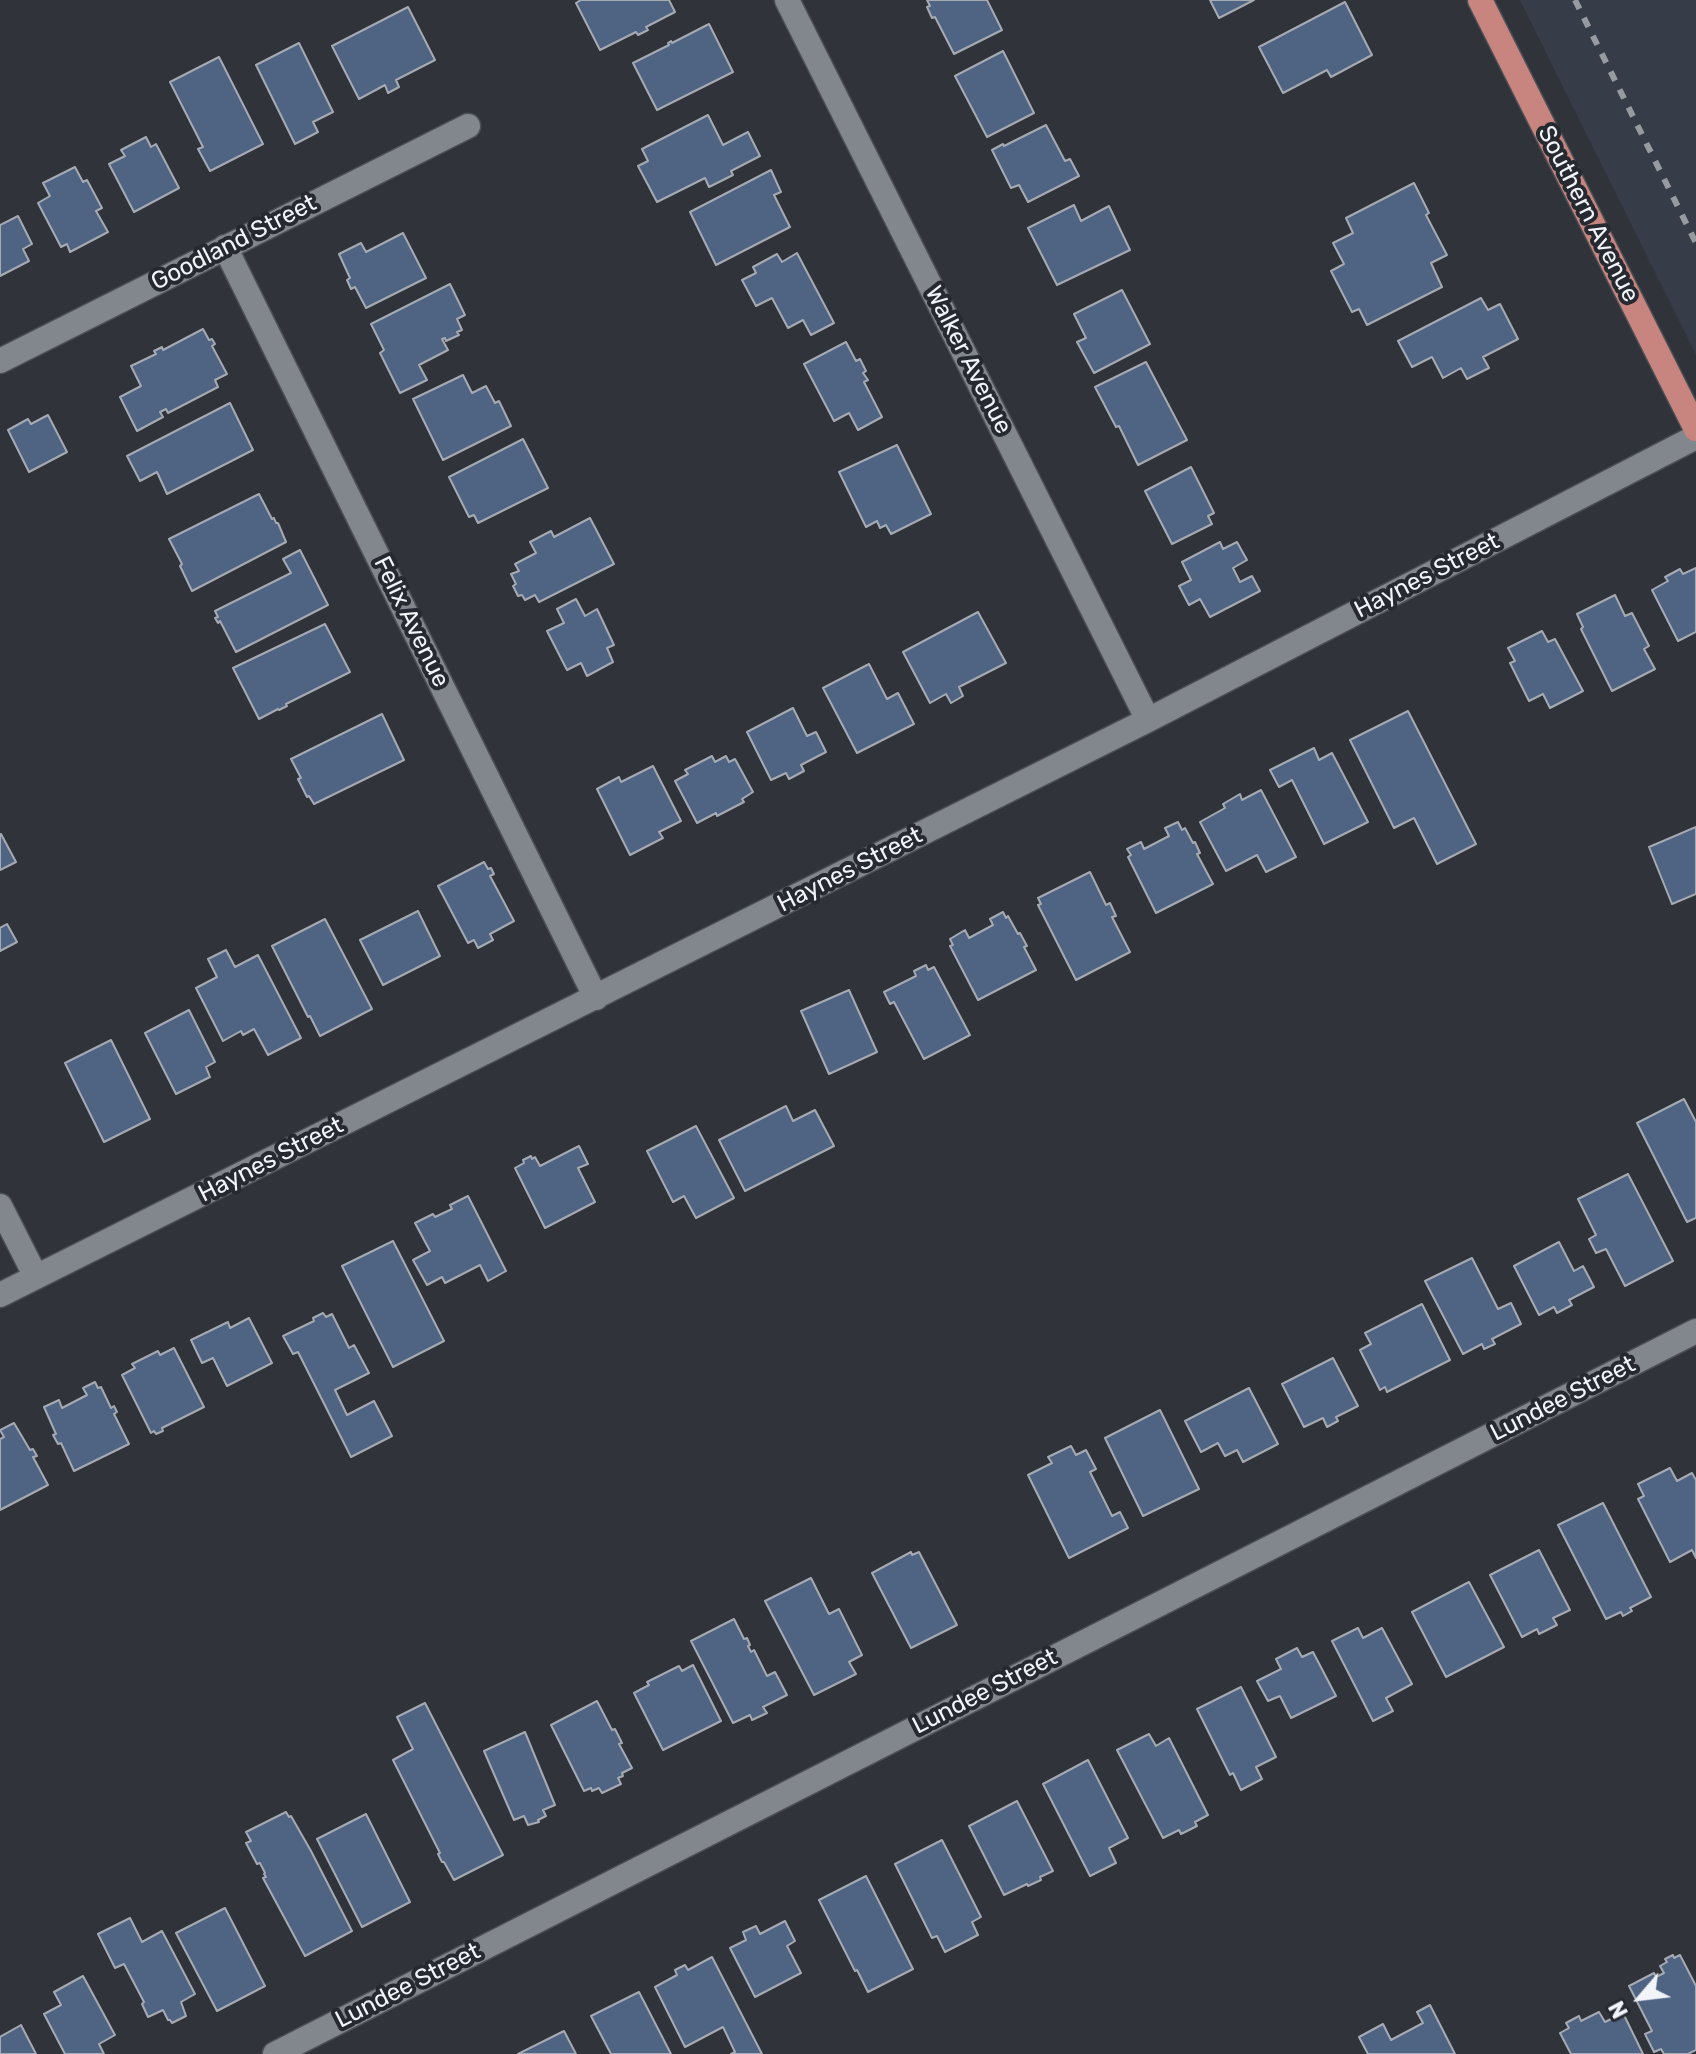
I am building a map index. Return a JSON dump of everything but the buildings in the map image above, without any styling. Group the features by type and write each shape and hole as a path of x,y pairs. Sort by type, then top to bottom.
{"main road":[{"name":"Southern Avenue","path":"1480,0 1696,429"}],"street":[{"name":"Walker Avenue","path":"787,0 1148,720"},
{"name":"Goodland Street","path":"0,361 468,126"},
{"name":"Felix Avenue","path":"225,247 596,998"},
{"name":"Haynes Street","path":"0,1295 1148,720 1696,437"},
{"path":"0,1206 36,1277"},
{"name":"Lundee Street","path":"275,2054 1696,1331"}],"shaded area":[{"path":"1520,0 1696,0 1696,355"}],"railway":[{"path":"1575,0 1696,243"}]}
